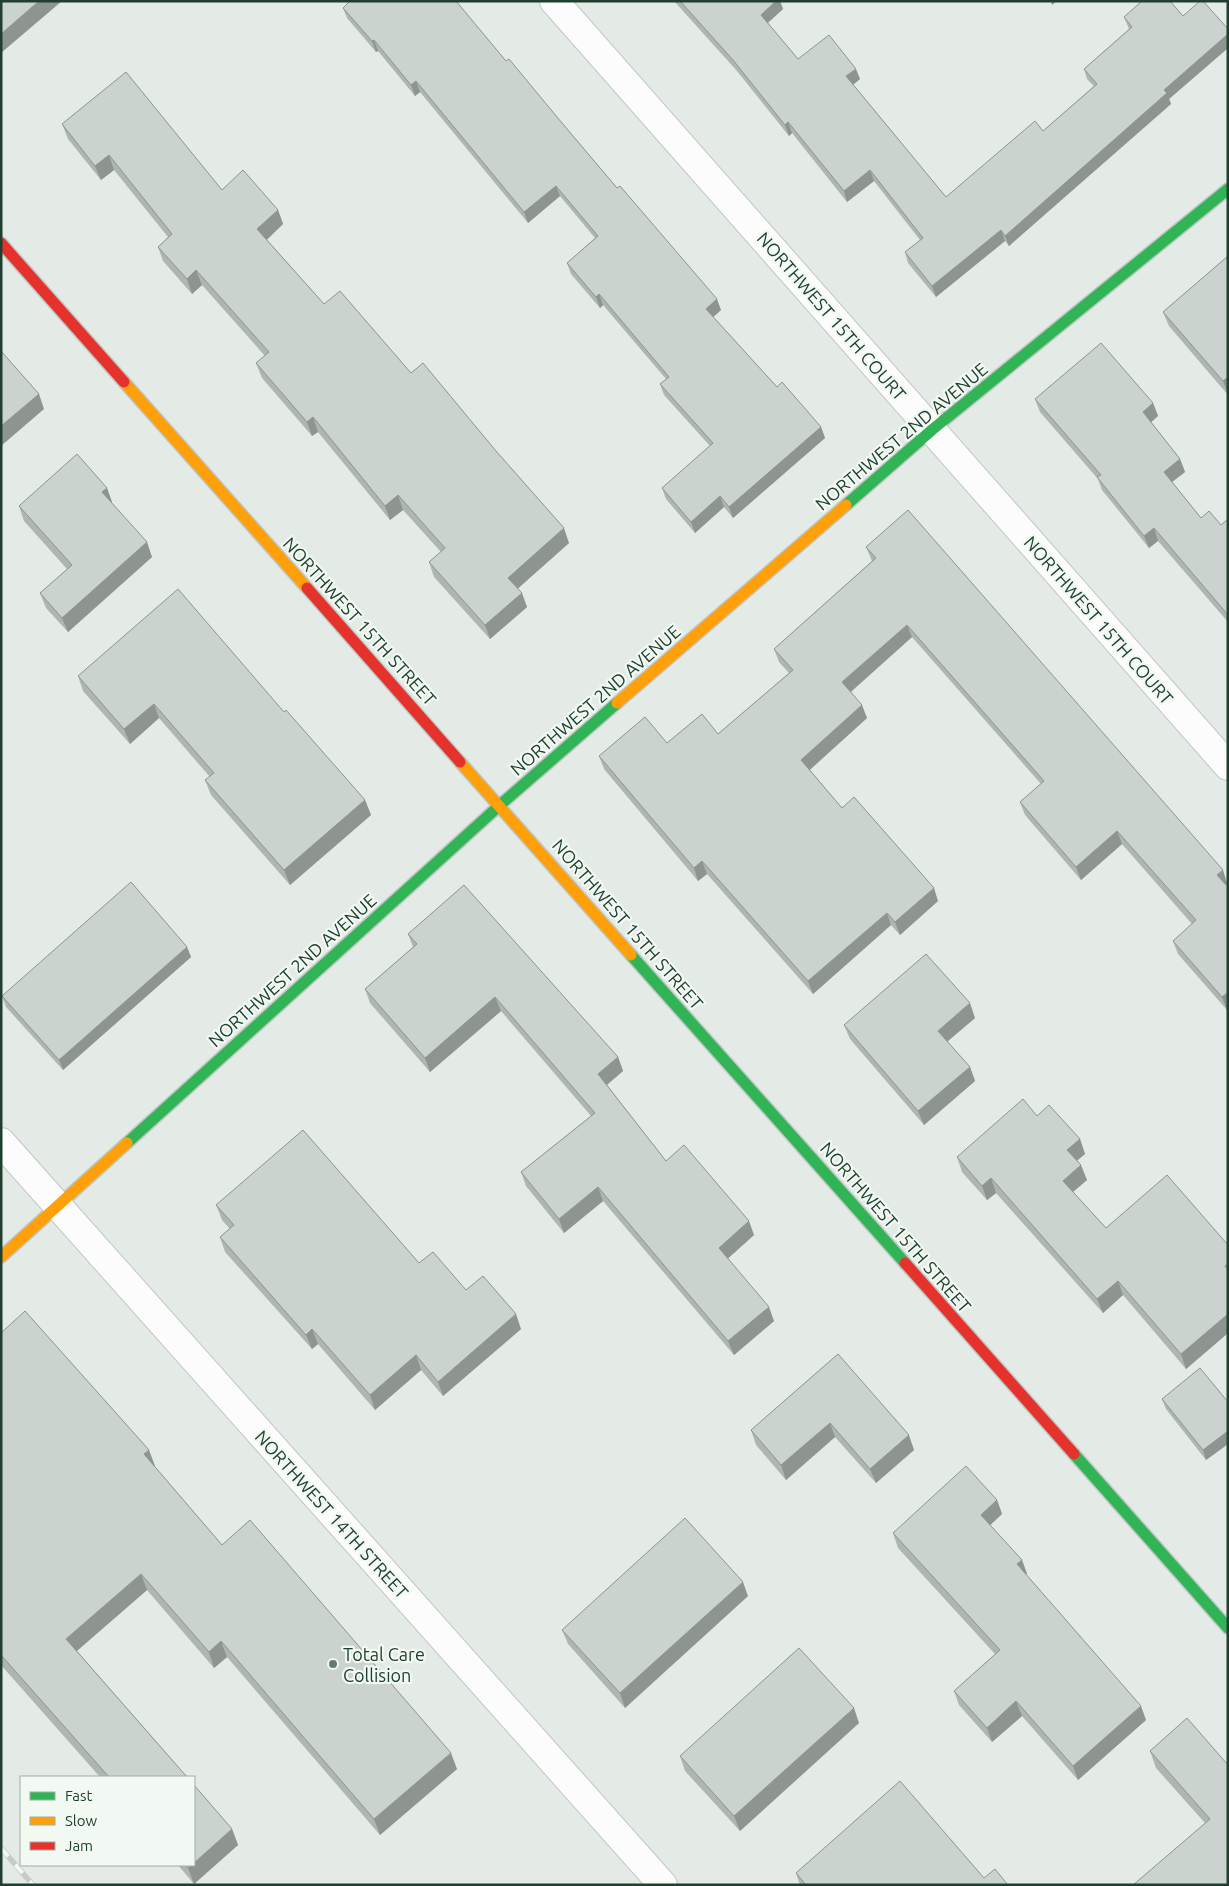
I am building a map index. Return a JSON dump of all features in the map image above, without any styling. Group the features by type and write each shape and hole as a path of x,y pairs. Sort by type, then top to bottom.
{"street":[{"name":"NORTHWEST 15TH COURT","path":"554,1 1228,766"},
{"name":"NORTHWEST 2ND AVENUE","path":"1,1257 500,805 932,429 1228,189"},
{"name":"NORTHWEST 15TH STREET","path":"1,243 1228,1628"},
{"name":"NORTHWEST 14TH STREET","path":"1,1142 663,1885"}],"building":[{"path":"1,1 39,1 1,34"},
{"path":"350,1 456,1 506,61 509,59 617,188 620,186 717,299 706,309 777,387 782,382 821,427 729,507 720,496 691,522 662,488 713,443 660,384 669,377 599,294 596,297 567,263 598,236 556,186 524,212 416,81 411,85 374,40 372,41 343,8"},
{"path":"680,1 776,1 761,15 798,59 829,35 856,69 846,76 946,197 1035,121 1043,131 1097,84 1084,69 1132,27 1124,17 1142,1 1170,1 1183,16 1200,1 1203,1 1228,29 1228,34 1164,90 1167,93 1005,236 1001,230 932,286 905,252 923,238 870,170 844,191 788,122 785,125 733,60"},
{"path":"126,72 222,190 243,170 278,210 257,229 324,304 340,291 411,373 423,363 496,451 564,528 508,578 522,593 485,625 429,562 445,548 398,495 385,506 313,417 307,422 256,363 269,352 196,270 187,279 158,247 172,234 109,155 95,166 62,124"},
{"path":"1228,256 1228,377 1223,381 1163,312"},
{"path":"1101,343 1153,403 1143,412 1180,459 1164,472 1201,518 1209,511 1221,525 1228,519 1228,615 1154,528 1144,536 1097,477 1101,475 1035,399"},
{"path":"1,351 39,394 1,426"},
{"path":"77,454 107,488 102,492 147,542 62,618 40,593 72,565 19,506"},
{"path":"908,510 1223,870 1217,875 1228,887 1228,994 1222,997 1173,941 1196,920 1117,831 1076,867 1020,802 1044,781 907,625 842,682 862,705 801,760 842,808 854,797 934,888 895,922 887,913 808,981 702,861 694,868 599,756 645,717 667,743 702,714 718,734 793,670 774,649 876,558 866,547"},
{"path":"178,589 284,712 286,710 365,800 284,870 205,780 214,773 154,704 124,729 78,676"},
{"path":"131,882 187,947 59,1060 2,996"},
{"path":"464,885 618,1057 598,1074 666,1161 684,1145 749,1221 719,1248 769,1307 728,1341 598,1187 559,1219 521,1172 595,1113 495,997 425,1058 365,989 417,944 408,934"},
{"path":"926,954 970,1003 938,1031 970,1067 918,1111 844,1025"},
{"path":"1023,1099 1037,1116 1049,1105 1080,1139 1067,1150 1081,1165 1063,1181 1106,1228 1167,1175 1228,1245 1228,1263 1225,1266 1228,1270 1228,1314 1181,1354 1118,1281 1097,1299 991,1178 982,1186 957,1157"},
{"path":"303,1130 419,1263 433,1252 466,1290 483,1276 516,1314 438,1382 416,1355 370,1395 312,1329 306,1335 220,1237 234,1225 216,1205"},
{"path":"25,1311 149,1450 144,1454 222,1545 250,1520 451,1753 374,1819 221,1641 209,1652 141,1574 66,1639 186,1776 108,1776 1,1655 1,1333"},
{"path":"838,1354 909,1435 870,1469 830,1423 781,1465 751,1430"},
{"path":"1200,1368 1228,1402 1228,1431 1203,1450 1162,1399"},
{"path":"966,1466 997,1500 981,1515 1022,1560 1017,1564 1141,1706 1073,1766 1016,1701 987,1728 954,1691 1000,1650 893,1533"},
{"path":"685,1518 743,1582 620,1693 562,1630"},
{"path":"799,1648 854,1708 734,1816 680,1756"},
{"path":"1187,1718 1228,1765 1228,1885 1133,1885 1210,1819 1150,1751"},
{"path":"900,1781 984,1878 995,1869 1008,1885 806,1885 796,1873"},
{"path":"195,1786 232,1829 195,1862"}],"railway":[{"path":"1,1848 33,1885"}],"traffic: fast":[{"path":"846,505 933,429 1228,189"},
{"path":"127,1143 500,805 617,703"},
{"path":"631,955 905,1263"},
{"path":"1074,1454 1228,1628"}],"traffic: slow":[{"path":"124,382 307,588"},
{"path":"617,703 846,505"},
{"path":"460,762 631,955"},
{"path":"1,1257 127,1143"}],"traffic: jam":[{"path":"1,243 124,382"},
{"path":"307,588 460,762"},
{"path":"905,1263 1074,1454"}],"place":[{"name":"Total Care Collision","path":"333,1664"}]}
